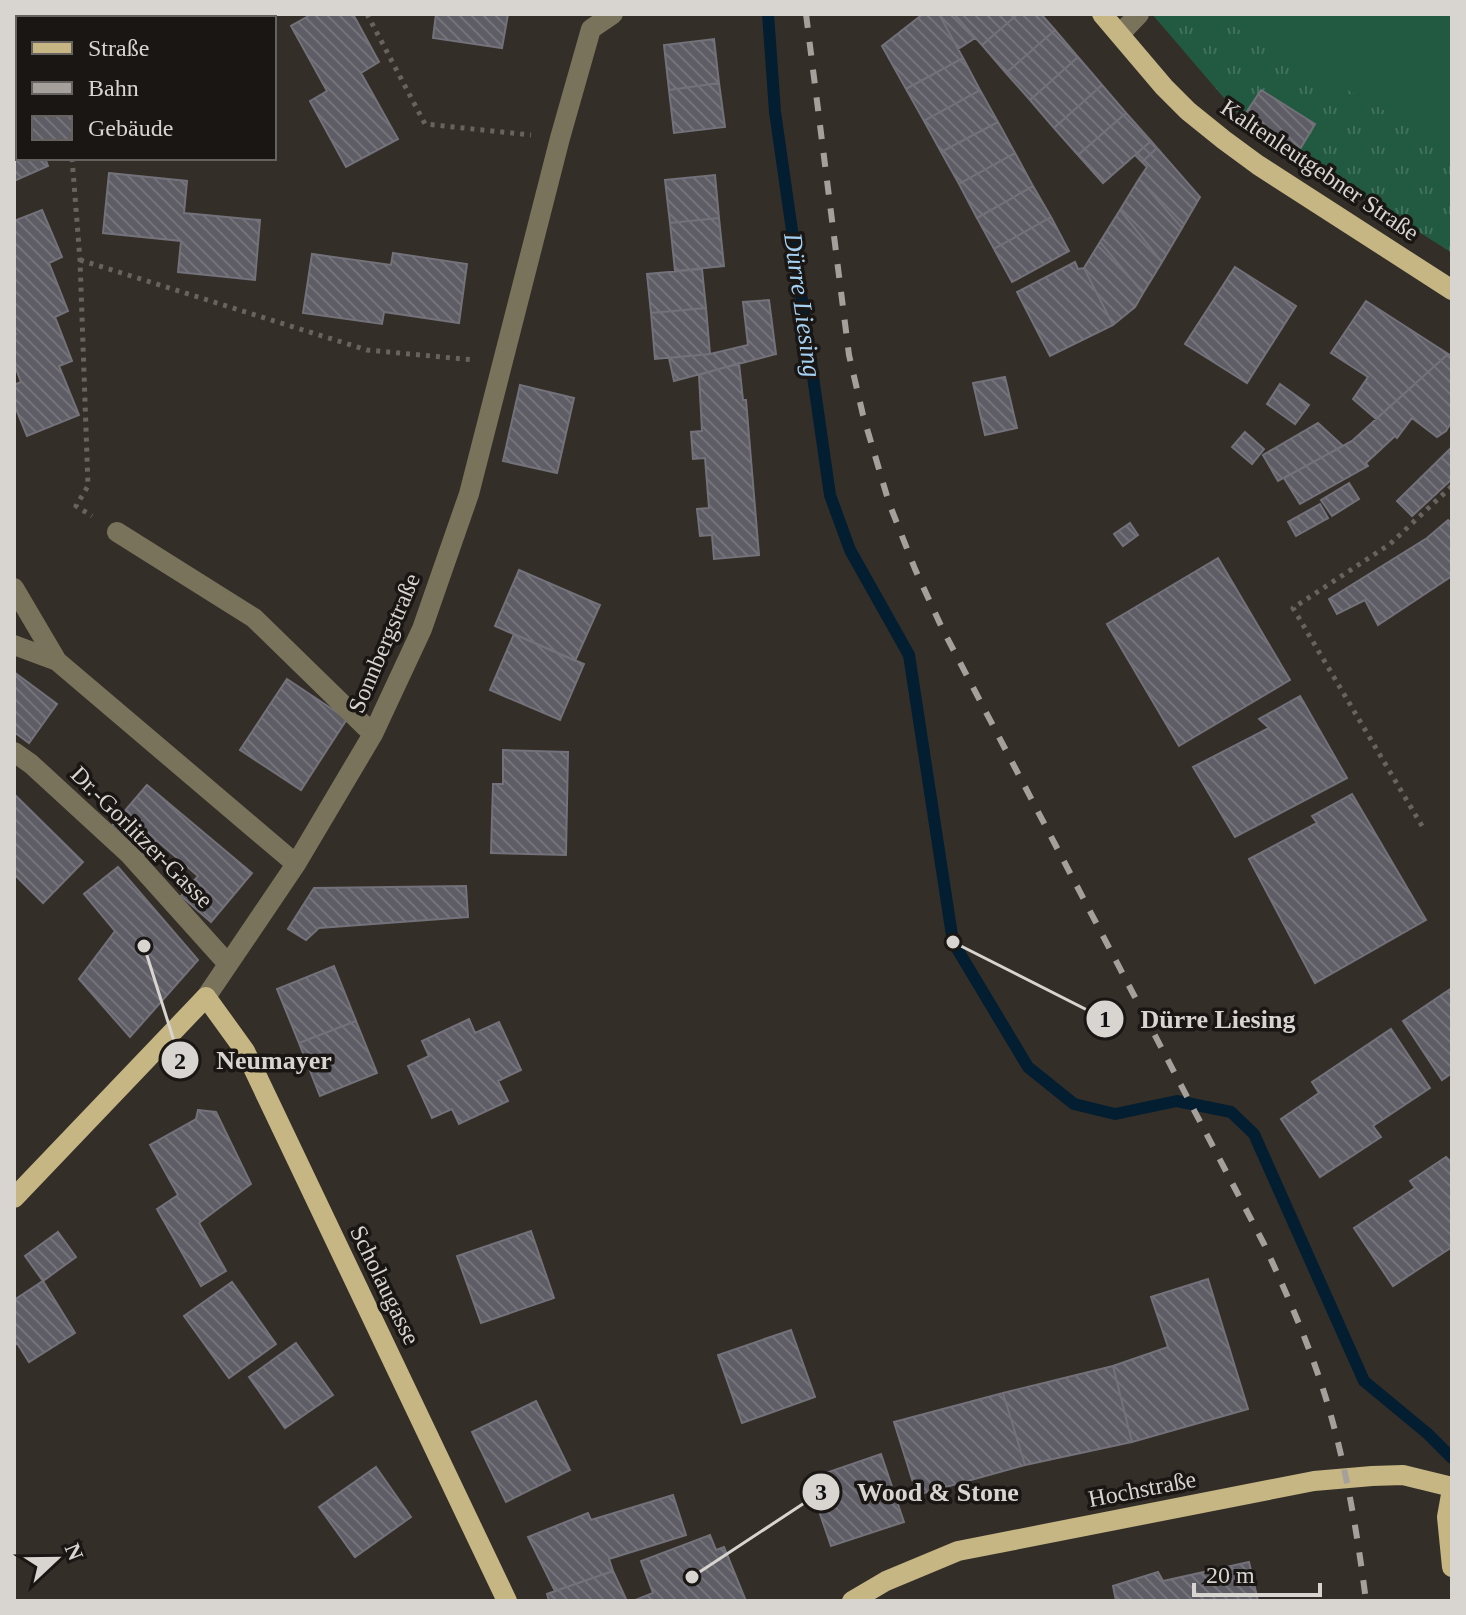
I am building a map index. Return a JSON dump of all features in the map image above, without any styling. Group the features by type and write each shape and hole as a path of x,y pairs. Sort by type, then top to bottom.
{"main road":[{"name":"Kaltenleutgebner Straße","path":"1102,14 1164,87 1224,140 1452,290"},
{"name":"Sonnbergstraße","path":"14,1198 206,997"},
{"name":"Scholaugasse","path":"206,997 245,1051 507,1601"},
{"name":"Hochstraße","path":"852,1601 886,1581 958,1551 1314,1481 1403,1475 1452,1488"},
{"path":"1452,1488 1447,1517 1452,1567"}],"street":[{"name":"Sonnbergstraße","path":"206,997 296,864 373,734 422,629 464,509 560,138 586,22 613,14"},
{"path":"1120,34 1139,14"},
{"path":"117,532 254,618 373,734"},
{"path":"14,588 57,661 296,864"},
{"path":"14,645 57,661"},
{"name":"Dr.-Gorlitzer-Gasse","path":"14,752 130,855 228,964"}],"path":[{"path":"367,14 425,124 560,138"},
{"path":"72,160 80,260 88,486 76,506 117,532"},
{"path":"80,260 367,350 503,362"},
{"path":"1422,826 1293,608 1390,544 1452,486"}],"green space":[{"path":"1152,14 1452,14 1452,253 1242,119"},
{"path":"1220,14 1452,14 1452,148 1218,18"}],"building":[{"path":"14,14 32,14 16,16 16,160 46,160 48,166 14,181"},
{"path":"97,14 197,16 98,16"},
{"path":"312,14 353,14 379,62 361,73 398,139 346,167 310,101 327,91 291,26"},
{"path":"436,14 508,14 502,48 433,38"},
{"path":"923,14 939,14 963,58 906,89 882,46"},
{"path":"939,14 954,14 975,38 958,49"},
{"path":"954,14 1018,14 982,45"},
{"path":"1018,14 1041,14 1055,30 1006,73 982,45"},
{"path":"1055,30 1078,57 1030,100 1006,73"},
{"path":"714,39 719,83 669,90 664,45"},
{"path":"1078,57 1102,85 1054,128 1030,100"},
{"path":"963,58 980,90 924,121 906,89"},
{"path":"719,83 725,127 674,133 669,90"},
{"path":"1102,85 1126,113 1078,155 1054,128"},
{"path":"980,90 998,122 941,152 924,121"},
{"path":"1261,90 1315,124 1297,154 1242,119"},
{"path":"1126,113 1151,141 1103,183 1078,155"},
{"path":"998,122 1015,153 959,184 941,152"},
{"path":"1151,141 1157,148 1142,162 1135,155"},
{"path":"1157,148 1200,197 1182,228 1139,179 1147,167 1142,162"},
{"path":"1015,153 1033,186 977,218 959,184"},
{"path":"109,173 187,181 184,213 260,220 255,280 178,272 181,241 103,233"},
{"path":"715,175 719,218 670,223 665,180"},
{"path":"1139,179 1182,228 1162,262 1120,210"},
{"path":"1033,186 1051,217 994,249 977,218"},
{"path":"42,210 62,257 49,263 68,311 55,317 72,361 59,366 79,415 27,436 14,404 14,385 21,382 14,364 14,221"},
{"path":"1120,210 1162,262 1143,293 1100,242"},
{"path":"1051,217 1069,251 1012,282 994,249"},
{"path":"719,218 724,266 675,271 670,223"},
{"path":"1100,242 1143,293 1135,307 1113,325 1084,268"},
{"path":"393,253 467,264 459,323 384,312 382,324 303,313 312,254 391,265"},
{"path":"1075,262 1078,269 1084,268 1113,325 1050,356 1017,292"},
{"path":"1235,267 1296,306 1247,383 1185,344"},
{"path":"702,269 706,308 651,313 647,274"},
{"path":"769,300 776,354 674,381 669,358 710,354 748,345 743,302"},
{"path":"1366,301 1448,354 1376,419 1353,399 1368,377 1331,353"},
{"path":"706,308 710,354 655,359 651,313"},
{"path":"1448,354 1452,356 1452,421 1446,431 1437,437 1412,418 1397,438 1395,436 1366,463 1368,466 1300,504 1284,478 1352,441"},
{"path":"739,363 743,400 746,400 759,555 714,559 712,535 700,536 697,509 709,508 705,458 693,459 691,432 702,431 699,375"},
{"path":"1005,377 1017,428 985,435 973,383"},
{"path":"1280,384 1309,405 1295,424 1267,404"},
{"path":"520,385 574,398 557,473 503,461"},
{"path":"1318,423 1343,446 1278,481 1263,455"},
{"path":"1245,432 1264,449 1252,464 1232,447"},
{"path":"1452,447 1452,479 1412,516 1397,501"},
{"path":"1349,483 1359,499 1332,516 1321,500"},
{"path":"1320,504 1328,518 1296,536 1288,522"},
{"path":"1448,520 1452,524 1452,576 1378,625 1365,600 1337,614 1329,599 1427,538"},
{"path":"1130,523 1138,535 1123,546 1114,534"},
{"path":"1218,558 1290,680 1179,746 1107,624"},
{"path":"519,570 600,605 575,661 495,626"},
{"path":"514,634 584,664 560,720 490,690"},
{"path":"14,672 57,704 29,743 14,732"},
{"path":"287,679 347,719 301,790 240,750"},
{"path":"1300,696 1347,778 1235,837 1193,767 1269,728 1259,719"},
{"path":"503,750 568,752 566,855 491,853 493,784 503,784"},
{"path":"147,785 252,873 211,922 181,896 198,876 156,840 144,855 111,827"},
{"path":"14,794 83,862 43,903 14,874"},
{"path":"1352,794 1426,920 1315,983 1249,859 1317,823 1312,816"},
{"path":"118,867 198,960 130,1037 79,979 115,931 84,894"},
{"path":"466,886 468,917 319,928 306,940 288,929 314,888"},
{"path":"334,966 356,1021 299,1043 277,989"},
{"path":"1452,988 1452,1073 1442,1080 1403,1021"},
{"path":"469,1019 475,1033 499,1022 521,1070 498,1081 508,1101 459,1124 452,1109 432,1118 408,1066 429,1056 422,1041"},
{"path":"356,1021 377,1073 320,1096 299,1043"},
{"path":"1391,1029 1430,1088 1373,1126 1381,1137 1320,1177 1281,1119 1319,1093 1312,1082"},
{"path":"198,1110 216,1112 251,1184 199,1223 226,1271 201,1286 157,1209 178,1195 150,1145 196,1119"},
{"path":"1446,1157 1452,1163 1452,1247 1393,1286 1354,1228 1415,1188 1410,1181"},
{"path":"531,1231 554,1298 481,1323 457,1256"},
{"path":"58,1232 76,1257 43,1281 25,1256"},
{"path":"1208,1279 1248,1409 1132,1442 1113,1366 1168,1347 1151,1297"},
{"path":"43,1281 75,1333 29,1362 17,1343 14,1346 14,1300"},
{"path":"232,1282 276,1344 229,1378 184,1316"},
{"path":"791,1330 815,1397 742,1423 718,1355"},
{"path":"296,1343 333,1395 285,1428 249,1377"},
{"path":"1113,1366 1132,1442 1025,1465 1003,1393"},
{"path":"1003,1393 1025,1465 917,1495 894,1422"},
{"path":"536,1401 570,1470 506,1502 472,1432"},
{"path":"881,1454 904,1522 831,1546 808,1479"},
{"path":"376,1467 411,1517 355,1557 319,1507"},
{"path":"673,1495 686,1535 609,1559 613,1571 555,1591 528,1537 588,1513 591,1520"},
{"path":"710,1535 716,1550 724,1547 746,1601 633,1601 653,1593 641,1561"},
{"path":"1249,1562 1258,1601 1116,1601 1113,1586 1158,1572 1163,1581"},
{"path":"613,1571 627,1601 549,1601 547,1594"}],"waterway":[{"name":"Dürre Liesing","path":"768,14 775,112 830,495 850,550 909,655 953,942 1028,1067 1074,1104 1115,1114 1177,1101 1231,1112 1254,1134 1364,1381 1452,1458"}],"railway":[{"path":"806,14 849,355 889,503 942,628 1264,1244 1287,1296 1316,1368 1337,1438 1354,1519 1366,1601"}],"place":[{"name":"Dürre Liesing","path":"953,942"},
{"name":"Neumayer","path":"144,946"},
{"name":"Wood & Stone","path":"692,1577"}]}
